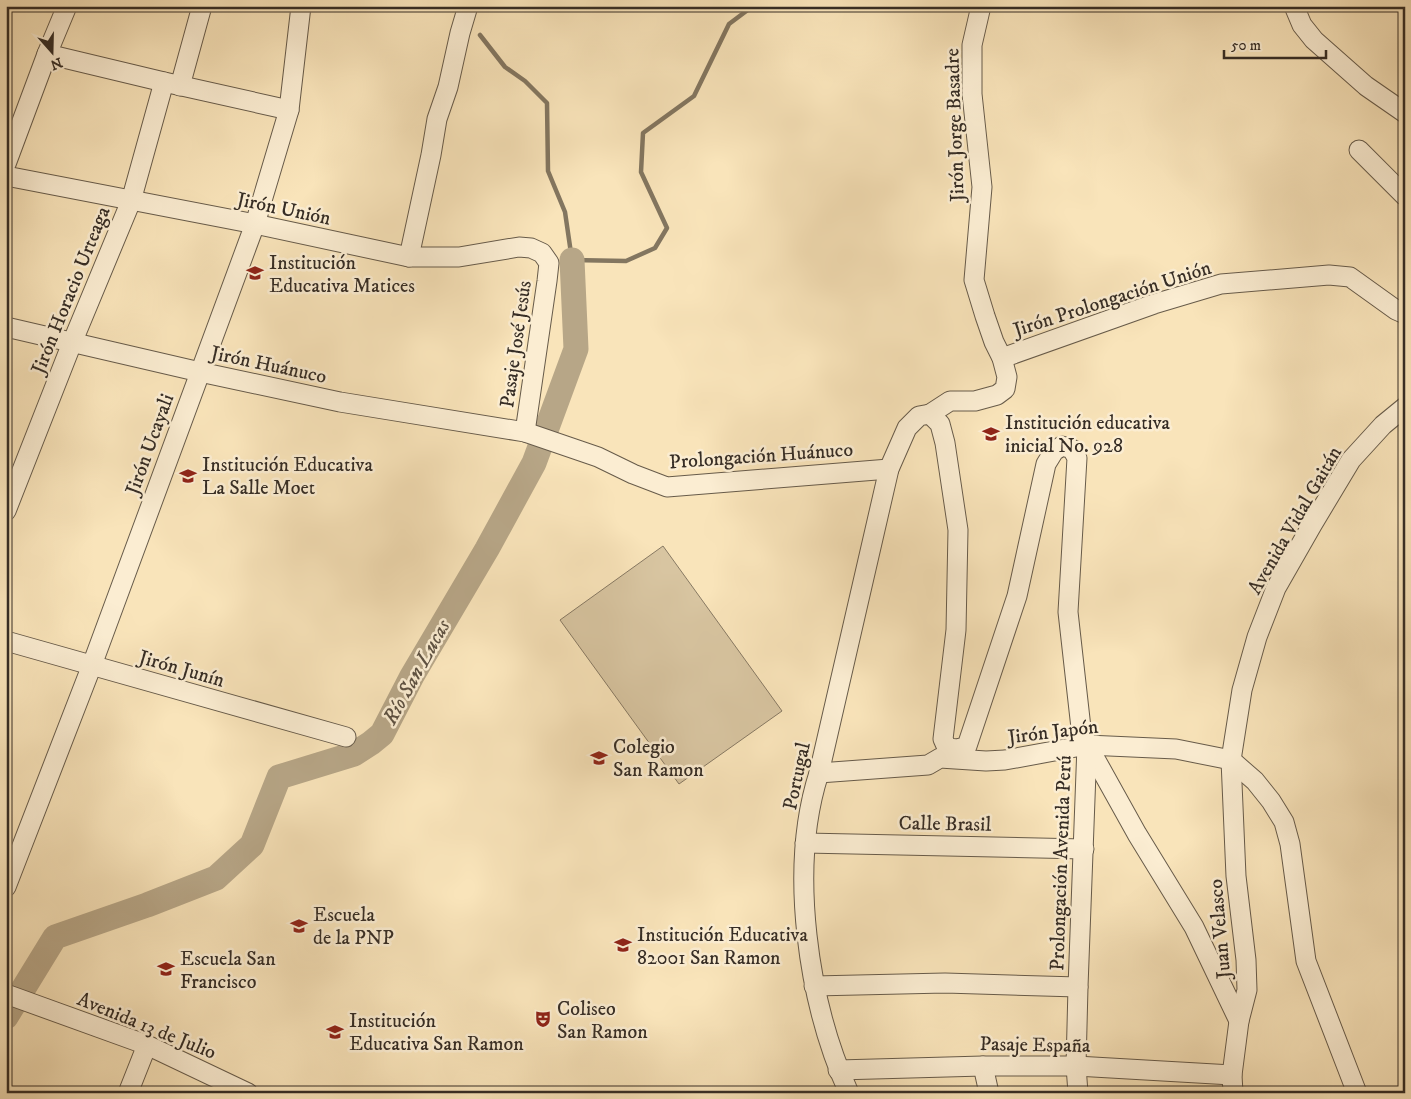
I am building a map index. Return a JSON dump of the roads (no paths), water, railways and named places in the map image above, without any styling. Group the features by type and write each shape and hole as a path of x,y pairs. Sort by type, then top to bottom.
{"street":[{"path":"6,164 67,6"},
{"name":"Jirón Horacio Urteaga","path":"6,511 131,200 202,6"},
{"name":"Jirón Ucayali","path":"6,887 92,665 255,224 288,110 301,6"},
{"path":"452,6 460,33"},
{"path":"409,257 428,172 437,119 448,87 468,6"},
{"name":"Jirón Jorge Basadre","path":"930,414 950,401 975,400 997,396 1005,389 1007,377 974,280 982,187 972,94 972,45 981,6"},
{"path":"1294,6 1302,25 1314,40 1366,86 1405,113"},
{"path":"47,54 288,110"},
{"path":"1359,150 1402,187"},
{"name":"Jirón Unión","path":"6,176 255,224 409,257 459,257 519,247 531,248 542,253 549,263"},
{"name":"Pasaje José Jesús","path":"536,436 549,263"},
{"name":"Jirón Prolongación Unión","path":"1002,358 1154,304 1222,284 1329,275 1350,277 1396,310 1405,314"},
{"name":"Jirón Huánuco","path":"6,327 340,402 536,436"},
{"name":"Avenida Vidal Gaitán","path":"1231,760 1242,690 1257,637 1276,588 1351,460 1383,425 1405,407"},
{"path":"930,414 940,424 945,443 958,530 956,630 942,739 944,753"},
{"name":"Portugal","path":"849,1093 838,1070 814,986 804,907 805,843 814,788 889,469 907,428 919,416 930,414"},
{"name":"Prolongación Huánuco","path":"536,436 598,457 633,474 667,487 889,469"},
{"name":"Prolongación Avenida Perú","path":"944,753 967,746 1017,596 1046,464 1054,451 1062,446 1072,449 1077,458 1068,612 1081,728 1087,745 1078,987 1076,1066 1078,1093"},
{"name":"Jirón Junín","path":"6,641 346,737"},
{"path":"1087,745 1137,834 1194,927 1239,1021"},
{"name":"Jirón Japón","path":"819,773 928,766 944,753 986,761 1005,760 1087,745 1176,749 1231,760"},
{"path":"1231,760 1255,781 1271,801 1284,822 1290,844 1306,961 1358,1093"},
{"name":"Juan Velasco","path":"1231,760 1236,876 1246,960 1247,990 1239,1021 1232,1084"},
{"name":"Calle Brasil","path":"805,843 1084,849"},
{"path":"814,986 945,984 1078,987"},
{"name":"Avenida 13 de Julio","path":"6,994 147,1045 248,1093"},
{"path":"128,1093 147,1045"},
{"path":"983,1066 989,1093"},
{"name":"Pasaje España","path":"838,1070 983,1066 1076,1066 1232,1084"}],"waterway":[{"path":"480,35 505,67 525,81 547,103 548,171 565,212 572,260 626,261 655,248 667,228 641,172 643,133 694,96 729,24 753,6"},
{"name":"Río San Lucas","path":"6,1017 55,937 147,905 216,878 252,845 279,777 354,754 382,734 412,676 487,549 534,463 576,349 572,260"}],"place":[{"name":"Institución Educativa Matices","path":"255,273"},
{"name":"Institución educativa inicial No. 928","path":"991,434"},
{"name":"Institución Educativa La Salle Moet","path":"188,476"},
{"name":"Colegio San Ramon","path":"599,758"},
{"name":"Escuela de la PNP","path":"299,926"},
{"name":"Institución Educativa 82001 San Ramon","path":"623,945"},
{"name":"Escuela San Francisco","path":"166,969"},
{"name":"Coliseo San Ramon","path":"543,1019"},
{"name":"Institución Educativa San Ramon","path":"335,1032"}]}
